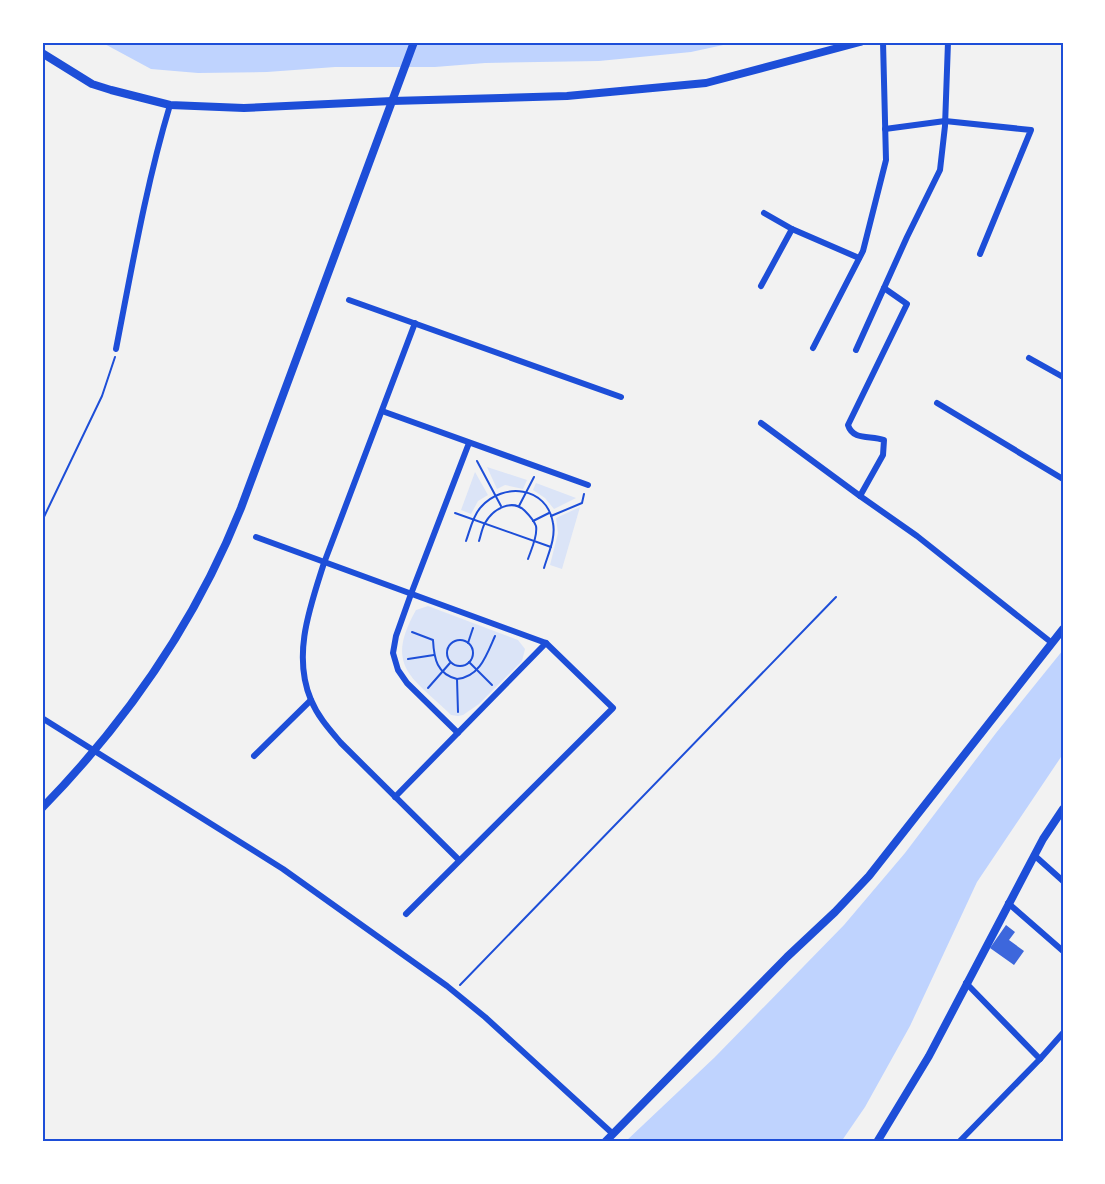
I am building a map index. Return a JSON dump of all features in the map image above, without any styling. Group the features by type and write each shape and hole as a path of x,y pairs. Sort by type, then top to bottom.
{"street":[{"path":"42,808 94,752 141,692 179,633 230,534 414,42"},
{"path":"42,53 92,84 170,105 244,108 567,96 706,83 860,42"},
{"path":"813,348 863,251 886,160 883,42"},
{"path":"856,350 940,170 945,121 948,42"},
{"path":"116,349 146,196 170,105"},
{"path":"885,129 945,121 1031,130 980,254"},
{"path":"764,213 792,229 859,258"},
{"path":"761,286 792,229"},
{"path":"860,496 883,455 884,440 856,435 850,432 848,425 907,304 884,288"},
{"path":"349,300 621,397"},
{"path":"415,322 324,563 308,616 302,650 311,700 324,723 341,743 459,861"},
{"path":"1029,358 1063,377"},
{"path":"937,403 1063,479"},
{"path":"382,411 588,485"},
{"path":"761,423 917,536 1052,643"},
{"path":"458,733 407,683 398,670 393,653 396,636 411,594 469,443"},
{"path":"256,537 546,643 613,708 406,914"},
{"path":"605,1142 869,876 1063,629"},
{"path":"395,797 546,643"},
{"path":"254,756 311,700"},
{"path":"42,718 283,869 454,991 613,1134"},
{"path":"877,1142 929,1056 1034,855 1063,809"},
{"path":"1034,855 1063,881"},
{"path":"1008,903 1063,951"},
{"path":"966,983 1040,1059"},
{"path":"959,1142 1063,1033"}],"path":[{"path":"42,521 102,396 116,349"},
{"path":"477,461 501,507"},
{"path":"519,507 534,477"},
{"path":"466,541 482,505 508,490 527,493 543,503 550,515 554,533 543,568"},
{"path":"533,521 582,503 584,494"},
{"path":"478,541 485,524 496,510 514,505 519,507 536,526 528,559"},
{"path":"455,513 550,547"},
{"path":"454,991 836,597"},
{"path":"468,643 473,628"},
{"path":"412,632 433,640 434,655 438,666 457,679 477,670 485,659 495,636"},
{"path":"457,641 468,643 473,651 470,663 462,666 450,662 447,655 449,646 457,641"},
{"path":"408,659 434,655"},
{"path":"428,688 450,662"},
{"path":"470,663 492,685"},
{"path":"457,679 459,712"}],"shaded area":[{"path":"487,467 527,480 523,489 505,485 497,489"},
{"path":"475,472 488,495 478,501 471,514 461,510"},
{"path":"536,483 576,498 554,509 545,498 533,490"},
{"path":"580,507 562,569 550,565 558,533 556,518"},
{"path":"428,606 518,640 525,649 522,661 479,704 463,715 451,715 425,691 407,670 403,658 402,645 416,610"}],"water":[{"path":"101,42 737,42 691,52 599,61 485,63 435,67 335,67 267,72 198,73 151,69"},
{"path":"1063,650 1063,754 977,882 910,1026 865,1107 841,1142 625,1142 715,1057 844,925 905,853 996,733"}],"building":[{"path":"1006,925 1015,932 1009,940 1024,951 1014,965 990,948"}]}
